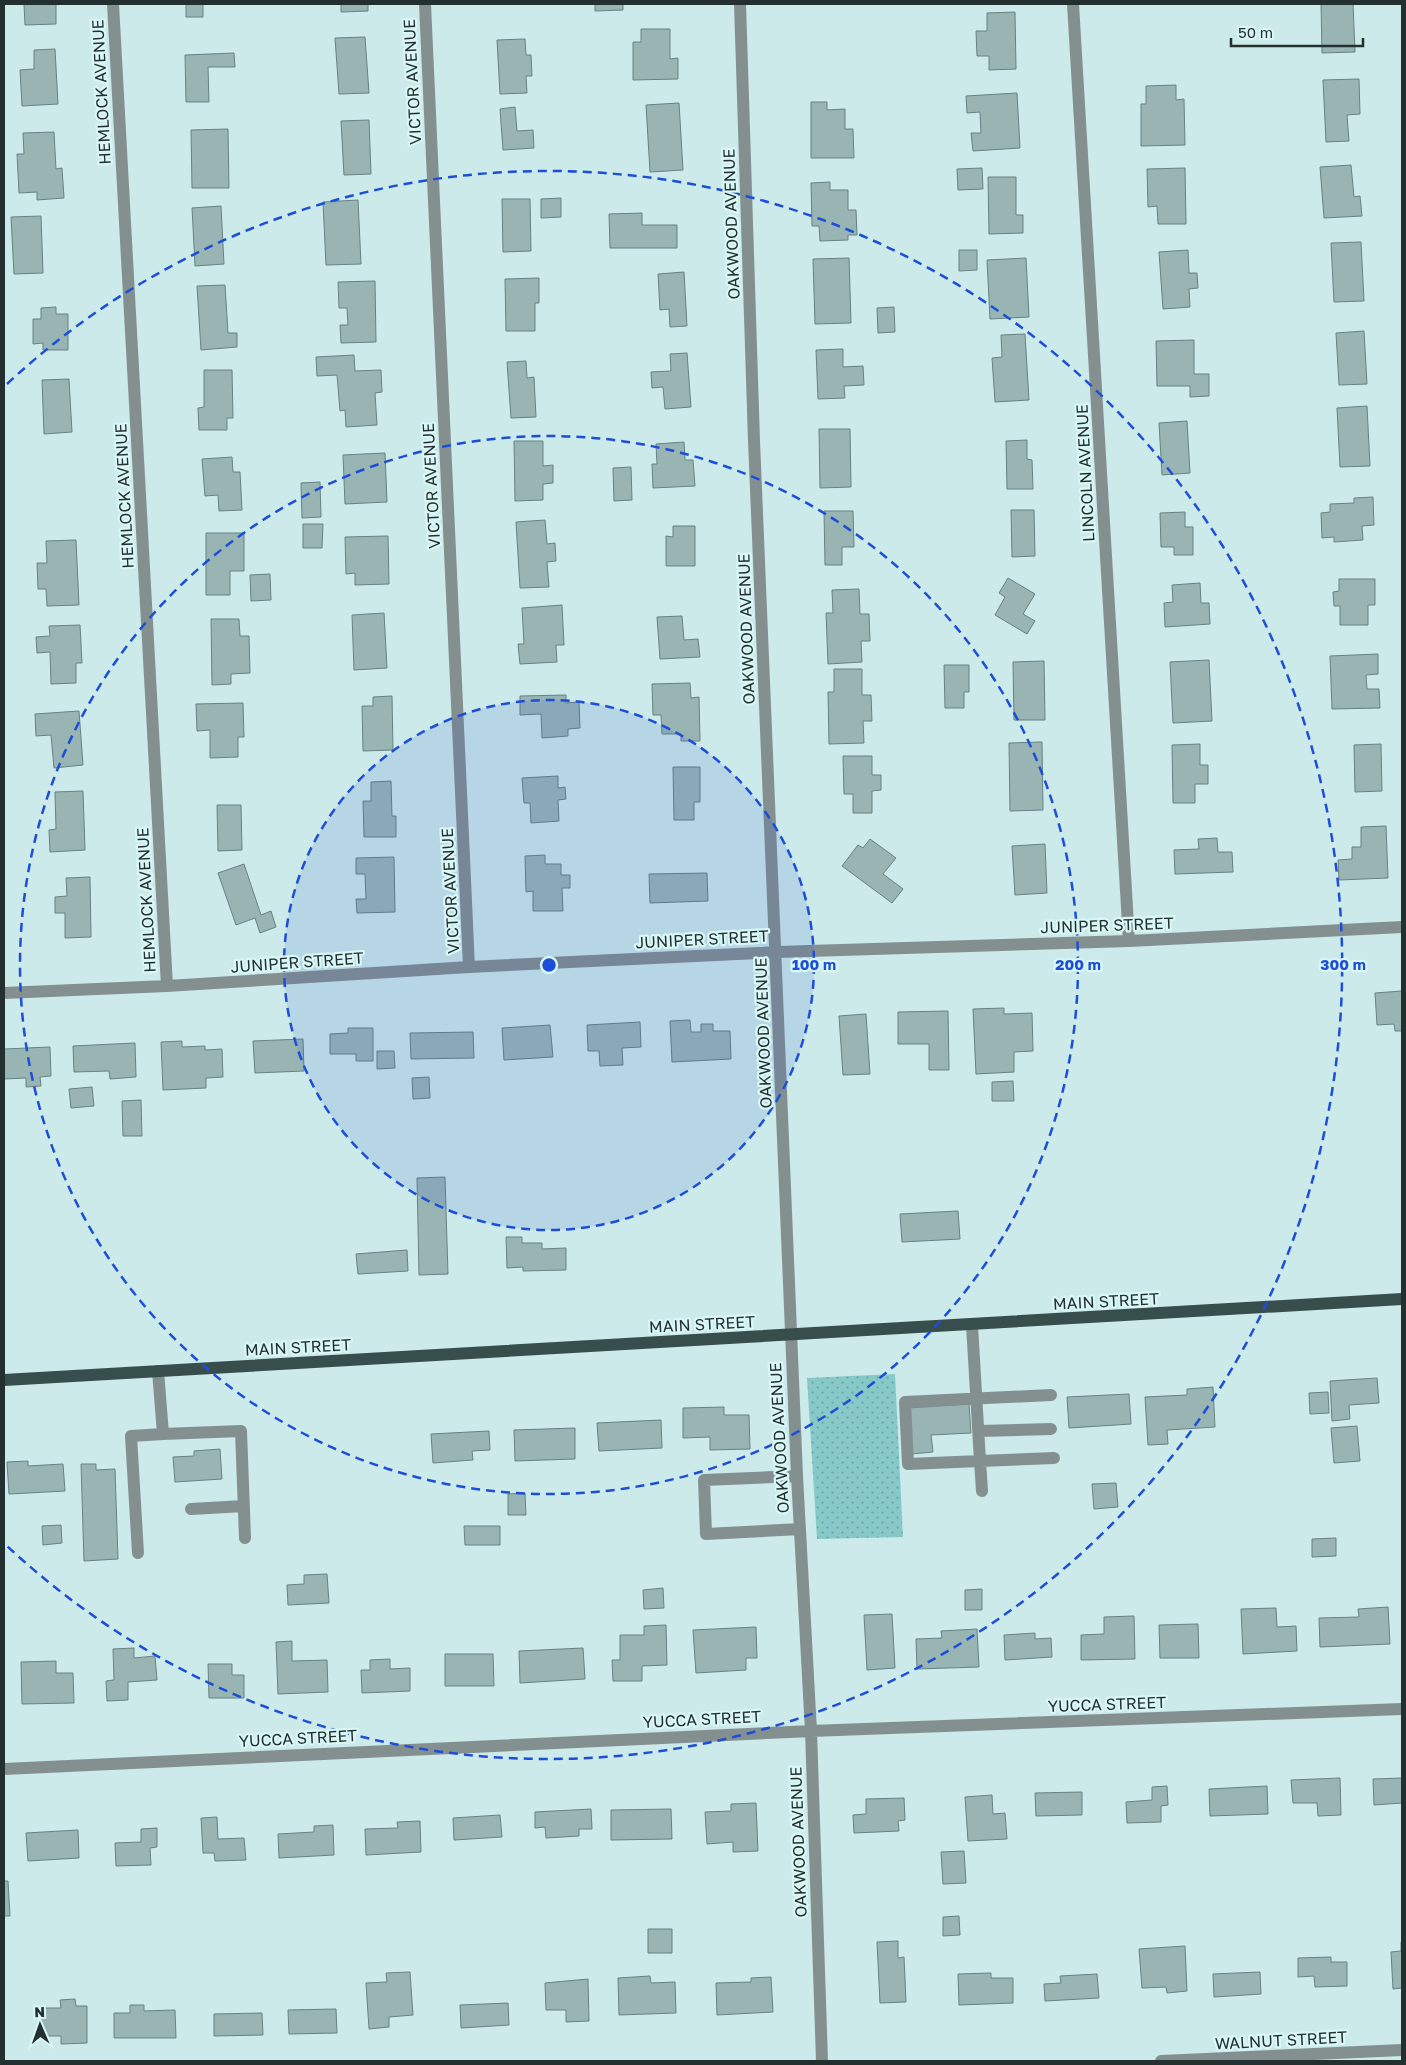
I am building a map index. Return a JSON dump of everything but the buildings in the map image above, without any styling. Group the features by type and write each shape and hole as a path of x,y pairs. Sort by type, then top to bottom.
{"main road":[{"name":"MAIN STREET","path":"4,1380 791,1336 1402,1299"}],"street":[{"name":"HEMLOCK AVENUE","path":"113,4 167,986"},
{"name":"VICTOR AVENUE","path":"425,4 469,967"},
{"name":"OAKWOOD AVENUE","path":"740,4 755,461 797,1476 811,1731 822,2061"},
{"name":"LINCOLN AVENUE","path":"1072,4 1130,941"},
{"name":"JUNIPER STREET","path":"4,993 167,986 469,967 776,952 1130,941 1402,927"},
{"path":"972,1325 982,1491"},
{"path":"158,1371 163,1434"},
{"path":"1051,1396 905,1402 906,1438 908,1464 1054,1458"},
{"path":"979,1431 1051,1429"},
{"path":"138,1553 131,1436 241,1431 245,1538"},
{"path":"797,1476 704,1480 706,1534 800,1529"},
{"path":"191,1509 244,1506"},
{"name":"YUCCA STREET","path":"4,1768 811,1731 1402,1709"},
{"name":"WALNUT STREET","path":"1161,2061 1402,2050"}],"shaded area":[{"path":"895,1374 903,1537 817,1539 807,1378"}]}
